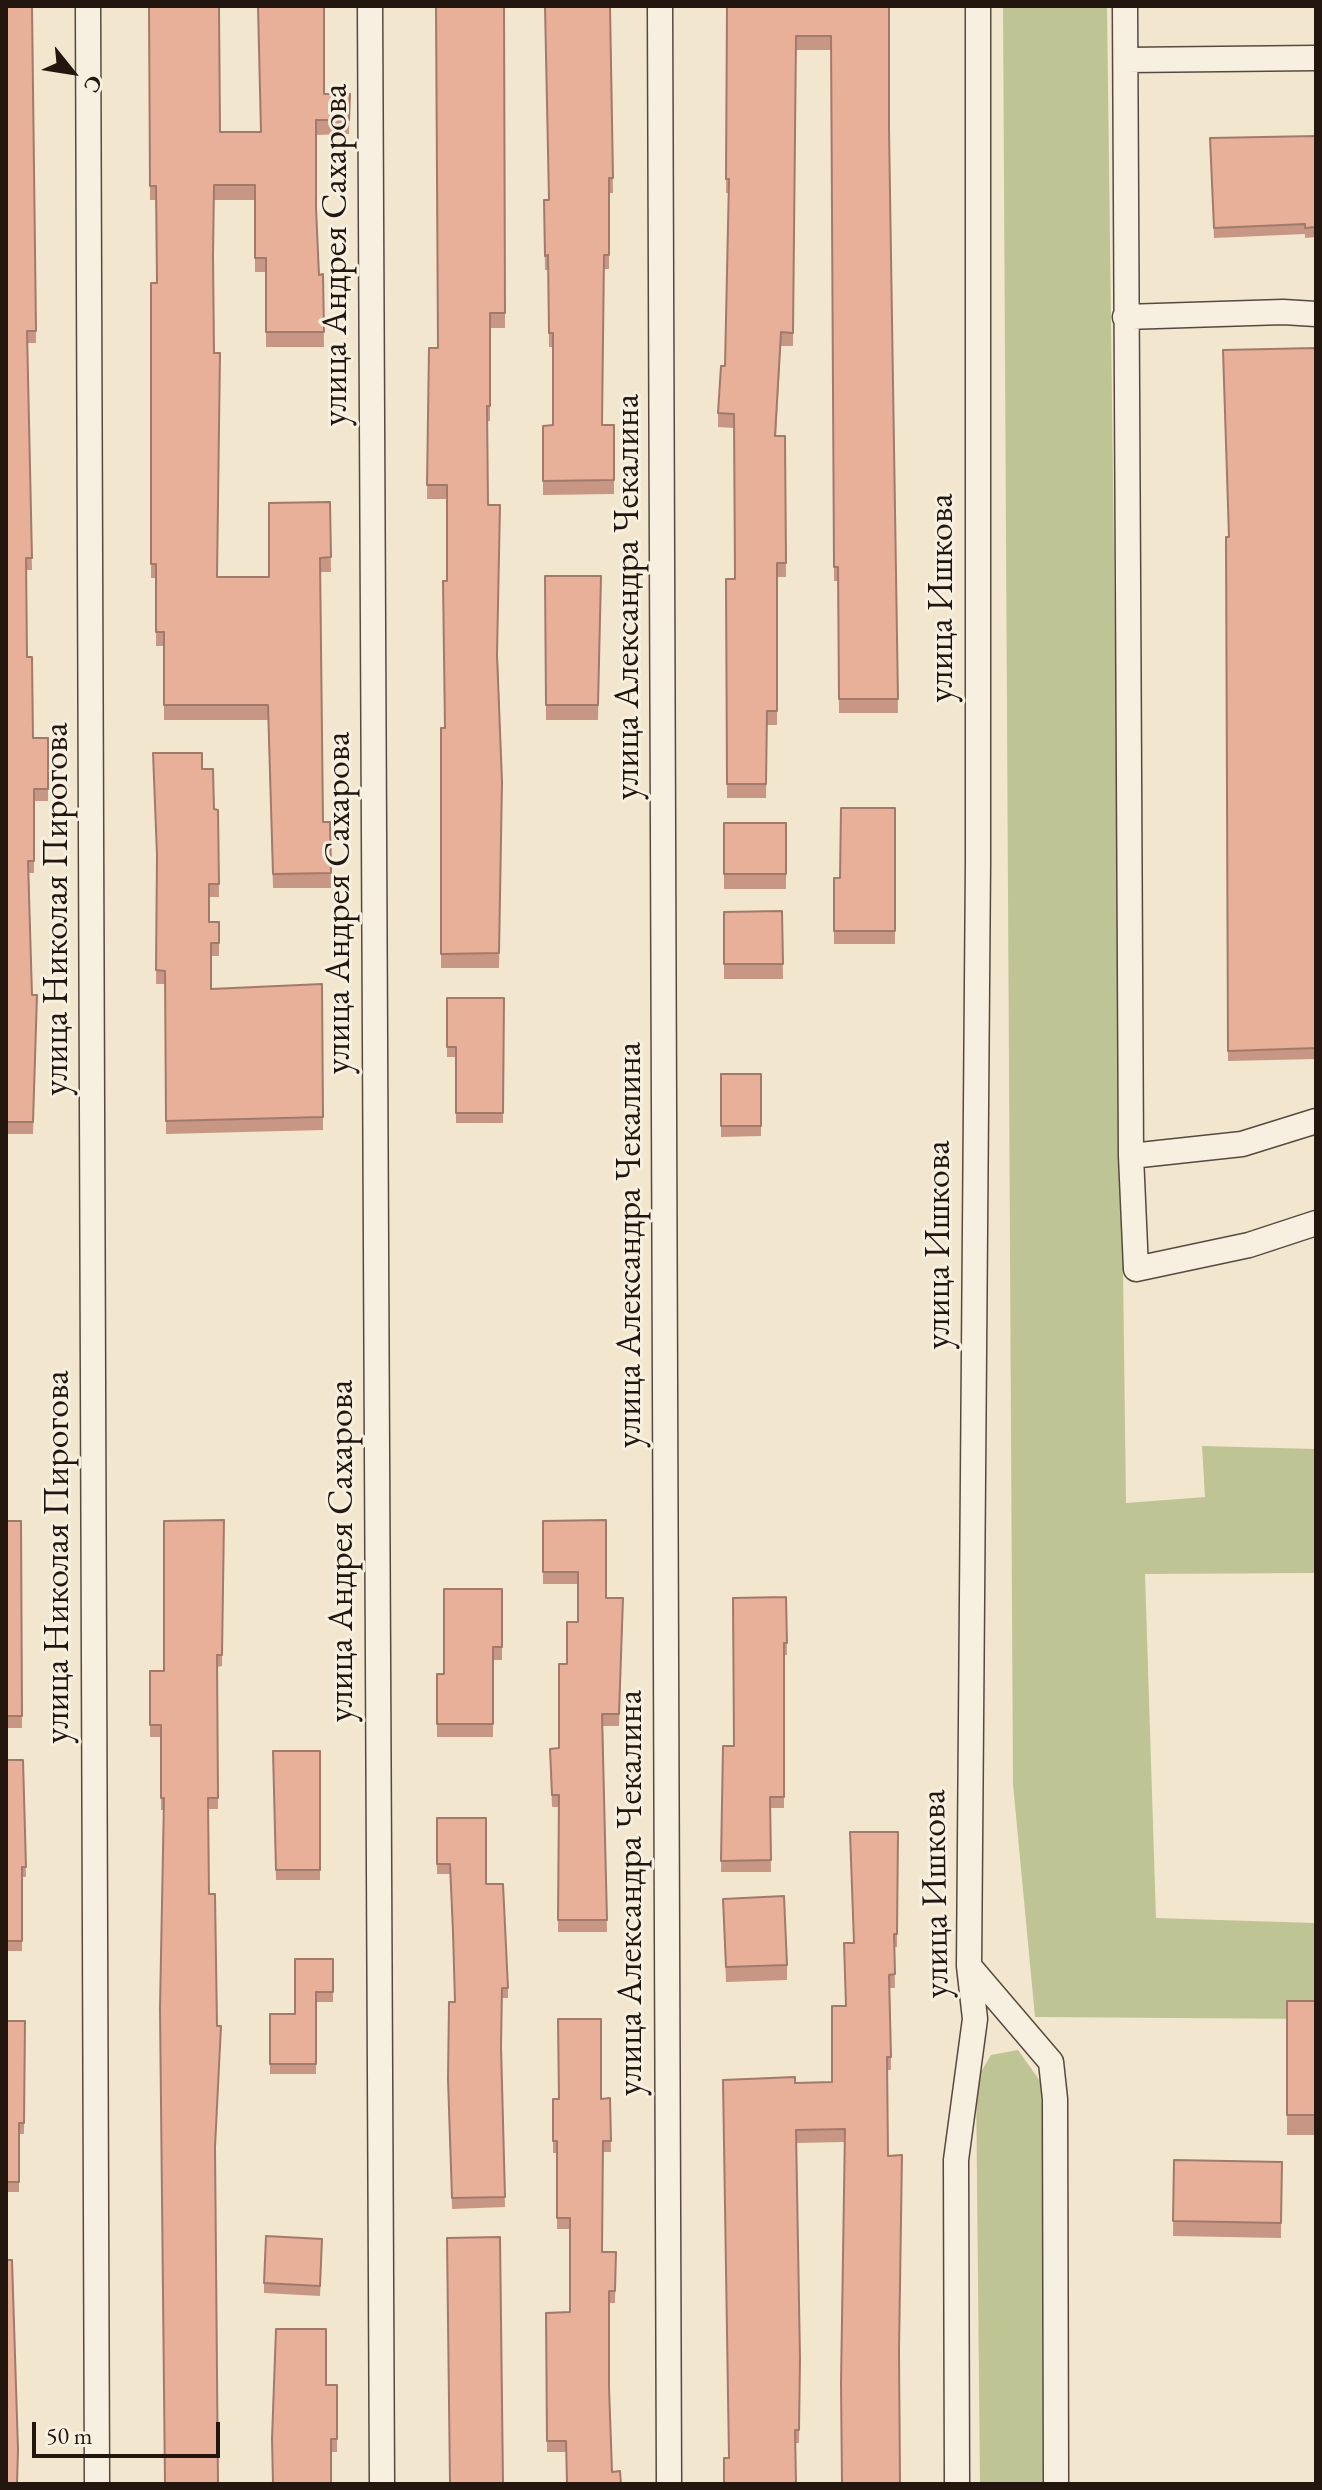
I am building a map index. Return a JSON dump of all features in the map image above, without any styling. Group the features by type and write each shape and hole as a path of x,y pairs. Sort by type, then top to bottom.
{"street":[{"name":"улица Николая Пирогова","path":"88,6 97,2484"},
{"name":"улица Андрея Сахарова","path":"370,6 382,2484"},
{"name":"улица Александра Чекалина","path":"660,6 669,2484"},
{"name":"улица Ишкова","path":"957,2484 956,2160 975,2019 969,1966 978,877 978,6"},
{"path":"1125,6 1131,1156 1136,1269 1249,1245 1316,1223"},
{"path":"1126,60 1316,58"},
{"path":"1125,317 1283,312 1316,314"},
{"path":"1131,1156 1242,1144 1316,1121"},
{"path":"969,1966 1051,2062 1055,2099 1056,2484"}],"green space":[{"path":"1003,6 1107,6 1126,1503 1205,1497 1202,1446 1316,1449 1316,1573 1145,1574 1156,1918 1316,1923 1316,2019 1035,2017 1013,1784"},
{"path":"1018,2050 1040,2081 1046,2151 1050,2484 980,2484 976,2080 991,2055"}],"building":[{"path":"6,6 32,6 36,331 27,331 32,558 26,558 27,657 32,657 33,738 48,738 48,789 34,789 34,861 28,861 32,995 37,995 33,1122 6,1122"},
{"path":"149,6 219,6 220,132 261,132 258,6 324,6 324,94 350,94 349,120 316,120 316,208 319,275 323,274 324,332 266,332 266,258 255,258 255,185 214,185 214,353 220,353 217,577 269,577 269,503 330,502 331,557 320,558 323,822 330,822 331,873 273,874 268,705 164,705 164,632 156,632 156,564 151,564 151,283 157,283 156,186 150,186"},
{"path":"436,6 504,6 505,313 490,313 490,406 487,406 488,505 500,505 497,655 502,782 499,953 441,954 441,728 445,728 443,581 447,581 447,485 427,485 429,348 438,348"},
{"path":"545,6 610,6 613,178 609,178 609,255 604,255 602,425 614,425 614,480 543,481 543,426 553,425 553,333 549,333 548,255 545,256 544,200 549,200"},
{"path":"727,6 889,6 898,699 839,699 838,567 834,567 831,36 796,36 793,333 781,332 775,436 785,436 786,563 777,563 777,711 767,711 766,784 727,784 726,579 735,579 734,414 718,413 721,366 725,366 729,179 726,179"},
{"path":"1316,136 1316,227 1305,228 1305,224 1214,228 1210,138"},
{"path":"1316,348 1316,1048 1228,1051 1226,537 1229,537 1223,350"},
{"path":"545,576 601,576 598,705 546,705"},
{"path":"153,753 202,753 202,769 213,769 214,809 218,810 219,884 209,884 209,922 219,922 219,943 211,943 211,989 322,984 323,1117 166,1121 165,971 156,970 157,855"},
{"path":"841,808 895,808 895,931 834,931 834,878 840,878"},
{"path":"724,823 786,823 786,874 724,874"},
{"path":"782,911 783,964 724,964 724,912"},
{"path":"447,998 504,998 503,1113 456,1113 456,1047 447,1047"},
{"path":"721,1074 761,1074 761,1126 721,1126"},
{"path":"224,1520 222,1655 217,1655 218,1798 208,1798 209,1894 215,1894 217,2026 221,2026 215,2147 218,2484 165,2484 160,2008 164,1798 161,1798 161,1725 150,1725 150,1671 164,1671 164,1521"},
{"path":"606,1520 606,1598 623,1598 619,1714 602,1714 607,1920 558,1920 559,1795 552,1795 550,1749 559,1748 559,1664 567,1664 567,1622 578,1622 578,1572 543,1572 543,1521"},
{"path":"6,1521 21,1521 22,1716 6,1716"},
{"path":"444,1589 502,1589 502,1647 493,1647 493,1724 437,1724 437,1674 444,1674"},
{"path":"786,1597 784,1797 770,1797 771,1860 721,1861 723,1746 734,1746 733,1598"},
{"path":"273,1751 320,1751 320,1870 276,1870"},
{"path":"6,1760 23,1760 26,1867 22,1867 22,1941 6,1941"},
{"path":"437,1818 486,1818 486,1884 503,1884 508,1988 502,1988 501,2046 505,2197 452,2198 448,2079 449,2002 455,2002 453,1932 450,1864 437,1864"},
{"path":"850,1832 898,1832 895,1974 889,1975 891,2057 887,2057 888,2156 902,2155 900,2484 842,2484 845,2129 796,2130 800,2359 799,2430 795,2430 796,2484 724,2484 724,2458 729,2458 723,2080 795,2077 795,2083 832,2082 832,2006 846,2006 844,1943 854,1943"},
{"path":"784,1896 787,1965 726,1967 723,1899"},
{"path":"295,1959 333,1959 333,1992 316,1992 316,2064 270,2064 270,2014 295,2014"},
{"path":"1287,2001 1316,2001 1316,2115 1287,2115"},
{"path":"558,2019 601,2019 601,2099 610,2098 611,2141 603,2141 602,2252 616,2252 615,2291 609,2291 609,2387 612,2472 620,2471 621,2484 567,2484 566,2441 547,2441 546,2313 570,2312 570,2218 557,2218 557,2141 553,2141 553,2099 559,2099"},
{"path":"6,2021 25,2021 24,2123 19,2123 19,2182 6,2182"},
{"path":"1174,2160 1282,2162 1281,2223 1173,2221"},
{"path":"266,2236 322,2239 320,2286 264,2283"},
{"path":"500,2237 503,2484 450,2484 447,2238"},
{"path":"6,2260 12,2260 17,2484 6,2484"},
{"path":"276,2329 326,2329 326,2385 337,2385 337,2439 331,2439 331,2484 273,2484"}]}
